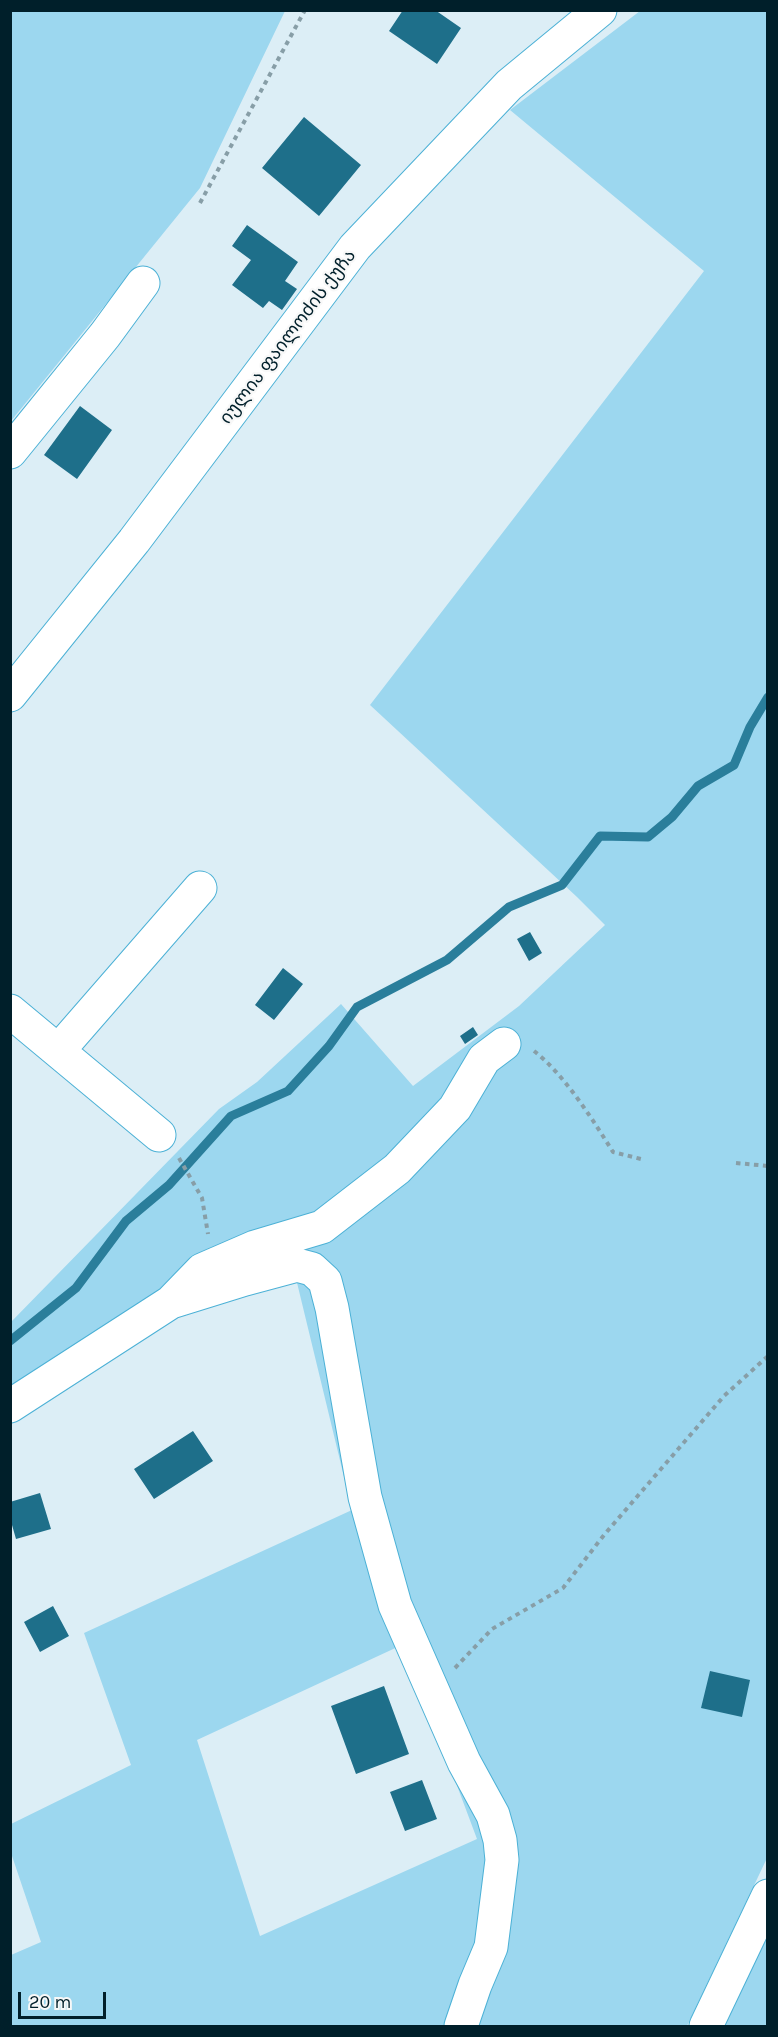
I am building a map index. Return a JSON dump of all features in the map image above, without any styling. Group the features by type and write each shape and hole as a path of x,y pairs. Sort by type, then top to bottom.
{"street":[{"name":"იულია ფაილოძის ქუჩა","path":"10,695 134,540 355,247 510,85 600,10"},
{"path":"10,452 105,335 143,283"},
{"path":"58,1051 200,888"},
{"path":"10,1011 159,1135"},
{"path":"10,1407 171,1302 202,1270 255,1247 322,1227 397,1169 455,1108 484,1059 504,1044"},
{"path":"171,1302 297,1265 312,1269 325,1281 332,1308 364,1497 395,1605 464,1762 492,1815 500,1840 502,1860 491,1947 461,2026"},
{"path":"706,2026 768,1896"}],"path":[{"path":"200,203 304,10"},
{"path":"504,1044 529,1048 546,1060 596,1124 613,1152 645,1160"},
{"path":"159,1135 186,1166 202,1197 208,1233 202,1270"},
{"path":"736,1163 768,1166"},
{"path":"446,1722 455,1667 492,1629 563,1588 604,1535 724,1395 768,1356"}],"shaded area":[{"path":"10,11 285,11 200,188 11,421"},
{"path":"640,11 767,11 768,1856 687,2026 11,2026 11,1955 41,1942 11,1853 11,1824 131,1765 84,1633 352,1510 292,1262 11,1390 11,1322 219,1109 257,1082 341,1004 413,1086 519,1006 605,925 370,705 704,271 510,110","holes":["404,1644 477,1839 260,1936 197,1740"]},
{"path":"767,1931 767,2026 723,2026"}],"building":[{"path":"403,10 435,10 461,28 437,64 389,31"},
{"path":"304,117 361,165 319,216 262,168"},
{"path":"247,225 298,262 285,281 297,289 282,310 269,301 263,308 232,285 251,260 232,246"},
{"path":"80,406 112,430 77,479 44,455"},
{"path":"530,932 542,953 529,961 517,939"},
{"path":"283,968 303,984 274,1020 255,1005"},
{"path":"473,1027 478,1035 465,1044 460,1036"},
{"path":"193,1431 213,1461 154,1499 134,1469"},
{"path":"40,1493 51,1529 16,1539 10,1518 10,1502"},
{"path":"53,1606 69,1636 40,1652 24,1622"},
{"path":"710,1671 750,1680 742,1717 701,1708"},
{"path":"384,1686 409,1754 356,1774 331,1706"},
{"path":"422,1780 437,1819 405,1831 390,1792"}],"waterway":[{"path":"10,1341 76,1288 126,1221 169,1185 231,1116 288,1091 329,1046 357,1007 447,960 509,907 562,885 600,836 648,837 672,817 698,786 734,765 750,727 768,697"}]}
